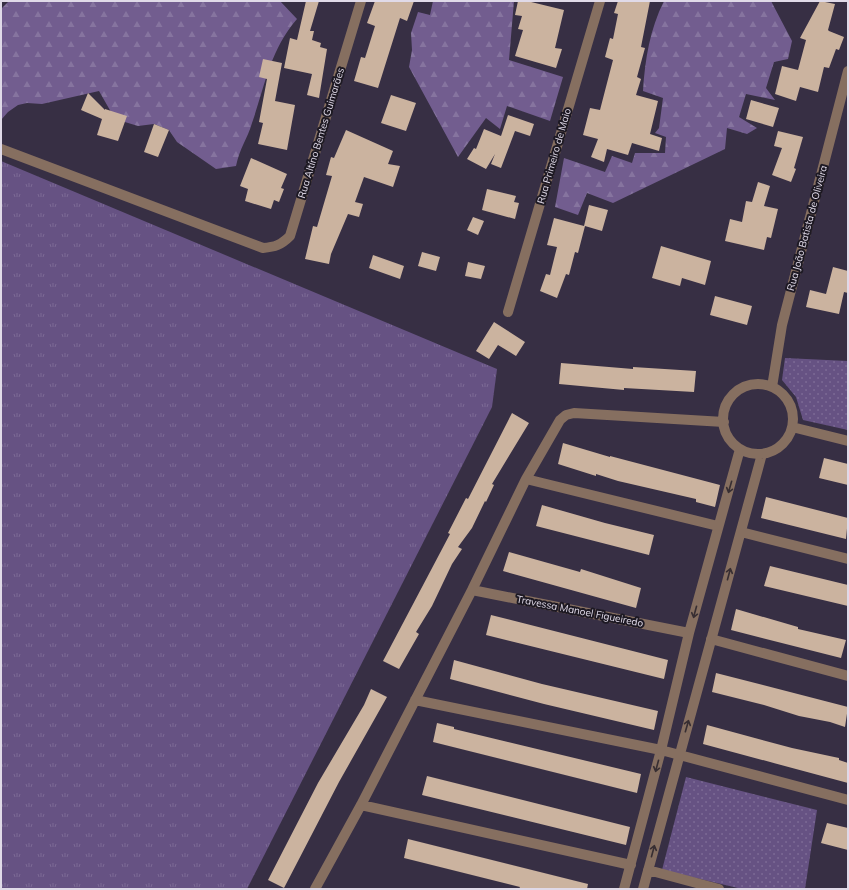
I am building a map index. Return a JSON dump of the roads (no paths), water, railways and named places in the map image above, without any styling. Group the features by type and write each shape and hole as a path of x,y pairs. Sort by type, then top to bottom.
{"street":[{"name":"Rua Altíno Bentes Guimarães","path":"1,149 263,248 275,247 283,244 290,236 361,1"},
{"name":"Rua Primeiro de Maio","path":"508,312 600,1"},
{"name":"Rua João Batista de Oliveira","path":"772,387 782,325 848,71"},
{"path":"760,384 772,387 782,394 789,403 793,415 789,437 782,446 772,452 750,454 740,449 732,442 726,433 724,411 729,400 737,391 748,386 760,384"},
{"path":"316,889 472,590 526,479 560,420 566,415 574,413 724,422"},
{"path":"792,427 848,442"},
{"path":"624,889 661,750 689,633 740,449"},
{"path":"643,889 762,454"},
{"path":"526,479 718,526"},
{"path":"741,532 848,559"},
{"name":"Travessa Manoel Figueiredo","path":"472,590 689,633"},
{"path":"711,639 848,676"},
{"path":"415,700 661,750 848,800"},
{"path":"361,805 631,865"},
{"path":"648,870 719,889"}]}
